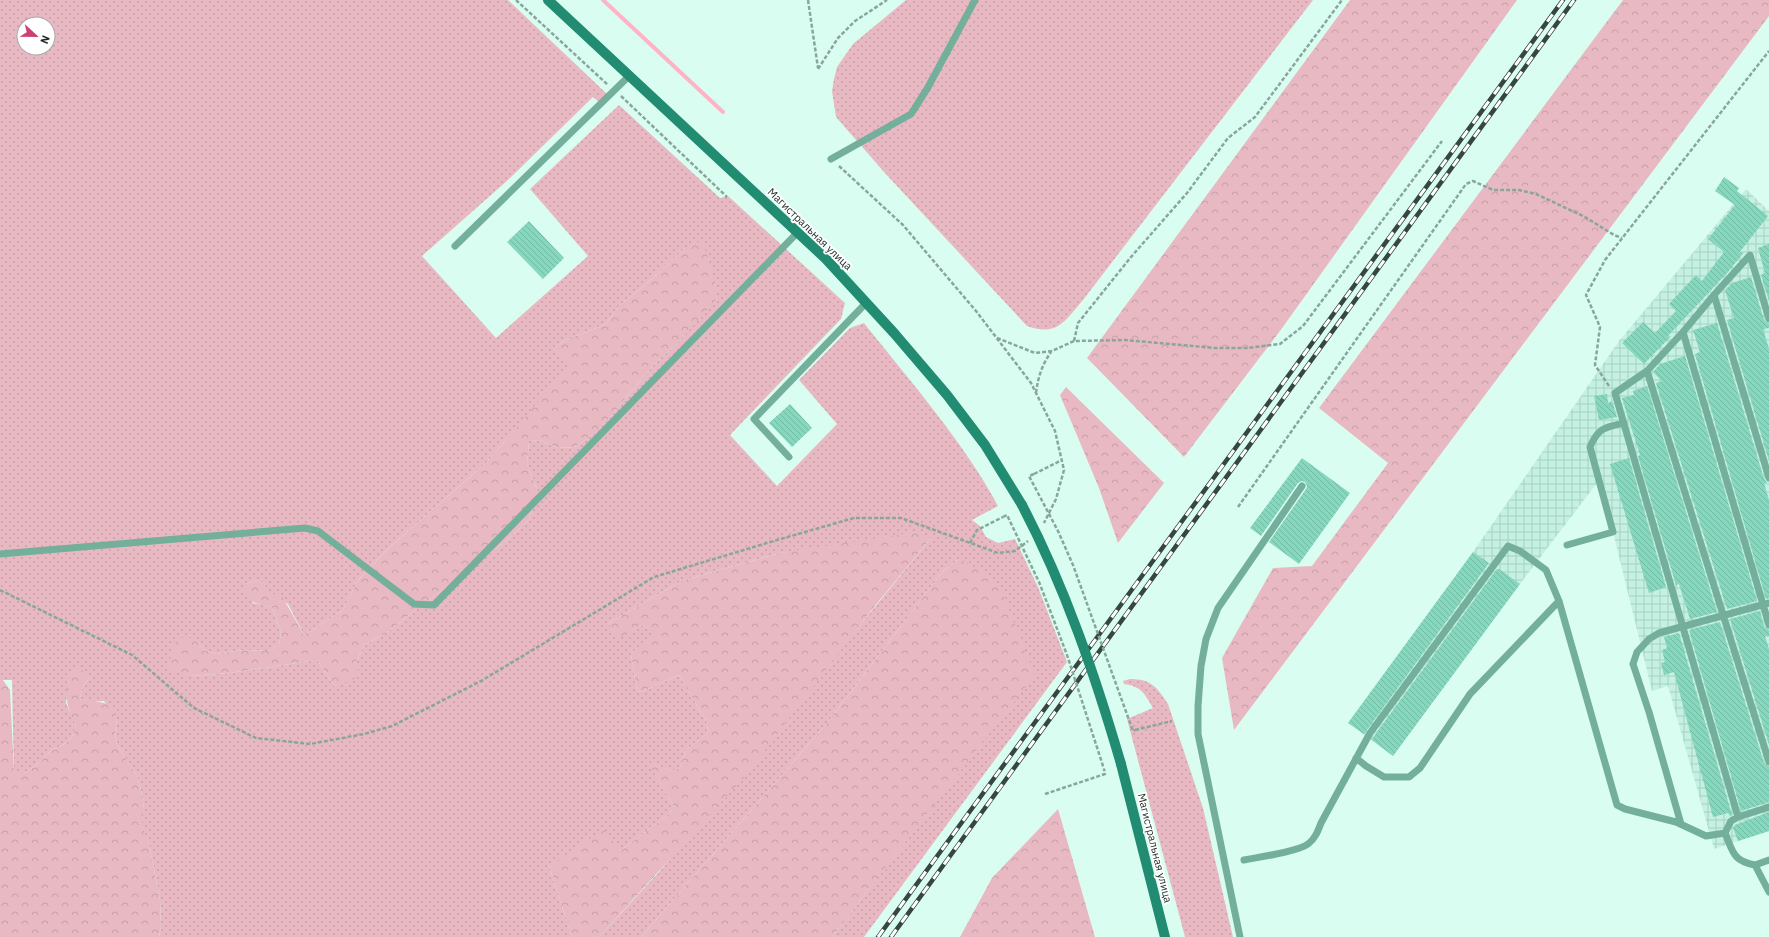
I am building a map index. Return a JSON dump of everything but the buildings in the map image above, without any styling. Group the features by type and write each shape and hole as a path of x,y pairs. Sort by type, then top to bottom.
{"main road":[{"name":"Магистральная улица","path":"548,0 826,259 947,395 985,445 1022,505 1044,548 1086,655 1121,764 1165,937"}],"lane":[{"path":"831,159 911,114 927,89 975,0"},
{"path":"455,246 629,76"},
{"path":"0,554 305,528 318,531 414,604 434,606 798,232"},
{"path":"1738,817 1615,393 1647,371 1750,255 1769,319"},
{"path":"1714,295 1769,478"},
{"path":"789,457 754,419 866,303"},
{"path":"1683,332 1766,604 1769,625"},
{"path":"1647,371 1769,762"},
{"path":"1568,545 1613,532 1590,447 1598,432 1606,426 1624,423"},
{"path":"1240,937 1198,734 1198,706 1201,666 1206,639 1218,608 1302,486"},
{"path":"1244,860 1275,855 1308,844 1317,834 1321,823 1370,733 1508,546 1520,550 1546,570 1559,601 1617,805 1624,809 1681,824 1706,836 1725,833"},
{"path":"1356,758 1384,777 1409,777 1420,768 1470,694 1559,601"},
{"path":"1681,824 1649,712 1633,664 1637,652 1648,639 1659,633 1766,604"},
{"path":"1769,807 1738,817 1731,821 1725,833 1733,854 1737,858 1755,865 1769,860"},
{"path":"1755,865 1769,892"}],"path":[{"path":"808,0 818,69 838,38 855,21 887,0"},
{"path":"1074,341 1078,323 1131,257 1186,193 1228,138 1255,117 1342,0"},
{"path":"1615,393 1606,383 1595,365 1600,327 1586,295 1605,260 1769,51"},
{"path":"996,338 1035,353 1052,352 1074,341 1125,340 1214,348 1248,348 1280,344 1303,326 1442,141"},
{"path":"831,159 903,225 976,311 1031,383 1055,431 1064,470 1056,499 1044,524"},
{"path":"1238,507 1466,184 1473,181 1493,190 1519,190 1536,194 1585,217 1614,235 1622,238"},
{"path":"1036,393 1039,376 1044,362 1052,352"},
{"path":"1062,460 1029,476 1058,531 1073,565 1134,730 1172,721"},
{"path":"970,543 977,530 1007,515 1039,582 1067,655 1104,769 1105,774 1045,794"},
{"path":"0,590 132,655 194,708 256,738 310,744 364,734 392,726 481,681 654,577 693,564 854,518 901,518 998,553 1015,551 1030,539"}],"shaded area":[{"path":"1746,189 1769,211 1769,831 1714,849 1668,686 1652,691 1600,479 1520,584 1393,756 1348,723 1473,552 1619,341"}],"green space":[{"path":"0,0 508,0 608,95 600,103 593,97 508,180 422,256 496,338 588,256 530,189 619,105 720,198 728,196 845,303 841,319 730,435 777,486 837,424 799,380 850,328 864,323 953,435 984,482 998,506 972,520 980,526 986,537 998,543 1015,539 1038,587 1067,662 864,937 832,937 1034,675 959,559 943,571 827,723 641,937 599,937 659,872 931,538 780,553 681,581 609,623 617,639 641,625 656,631 631,654 637,691 641,692 679,675 708,724 707,734 686,750 680,767 673,771 649,763 675,809 620,851 549,866 572,937 159,937 161,926 160,900 150,848 141,825 144,801 137,776 117,745 115,732 117,720 104,701 92,702 80,699 82,688 89,678 69,679 66,703 76,726 72,737 63,745 52,750 34,767 24,773 14,774 12,680 0,680","holes":["685,248 708,258 712,276 676,345 658,360 595,433 575,447 558,448 540,440 529,441 527,464 538,492 529,520 506,541 386,633 364,645 356,663 335,687 317,660 230,673 189,676 197,641 204,650 216,654 243,650 268,651 279,645 281,633 272,607 253,603 246,584 256,580 264,583 268,593 288,604 304,635 342,611 359,579 390,547 488,461 571,364 553,348 566,340 606,324 619,306 653,278"]},
{"path":"906,0 1313,0 1083,300 1060,325 1046,330 1027,326 884,172 836,117 832,91 837,67 853,44"},
{"path":"1350,0 1517,0 1280,331 1184,457 1087,358"},
{"path":"1623,0 1769,0 1769,16 1234,730 1222,658 1273,568 1312,566 1388,463 1319,408"},
{"path":"703,240 716,288 717,296 714,303 676,345 658,360 595,433 575,447 558,448 540,440 529,441 527,464 538,492 529,520 506,541 386,633 364,645 356,663 360,676 335,687 317,660 230,673 189,676 178,673 168,667 174,643 185,636 197,641 204,650 216,654 243,650 268,651 279,645 281,633 272,607 254,602 248,598 242,589 246,584 256,580 264,583 269,593 282,596 304,635 342,611 359,579 390,547 488,461 570,364 553,348 566,340 606,324 619,306 653,278 685,248"},
{"path":"1066,387 1164,483 1118,543 1099,488 1060,395"},
{"path":"916,532 931,538 874,607 748,773 599,937 572,937 549,866 604,829 620,851 675,809 648,762 673,771 680,767 686,750 707,734 708,724 679,675 641,692 637,691 631,654 655,631 641,625 617,640 609,623 681,581 780,553"},
{"path":"959,559 983,571 999,584 1035,675 832,937 641,937 827,723 943,571"},
{"path":"74,668 79,668 89,674 89,678 82,688 80,699 115,707 117,720 115,732 117,745 137,776 144,801 142,825 150,848 160,900 161,926 159,937 0,937 0,676 10,690 14,773 24,773 34,767 52,750 63,745 72,737 76,726 68,704 67,690 70,676"},
{"path":"1137,679 1153,685 1168,704 1203,808 1233,937 1185,937 1127,719 1153,708 1139,689 1124,684 1123,681"},
{"path":"1058,809 1095,937 960,937 992,878"}],"waterway":[{"path":"603,0 723,112"}],"railway":[{"path":"878,937 1563,0"},
{"path":"891,937 1574,0"}]}
